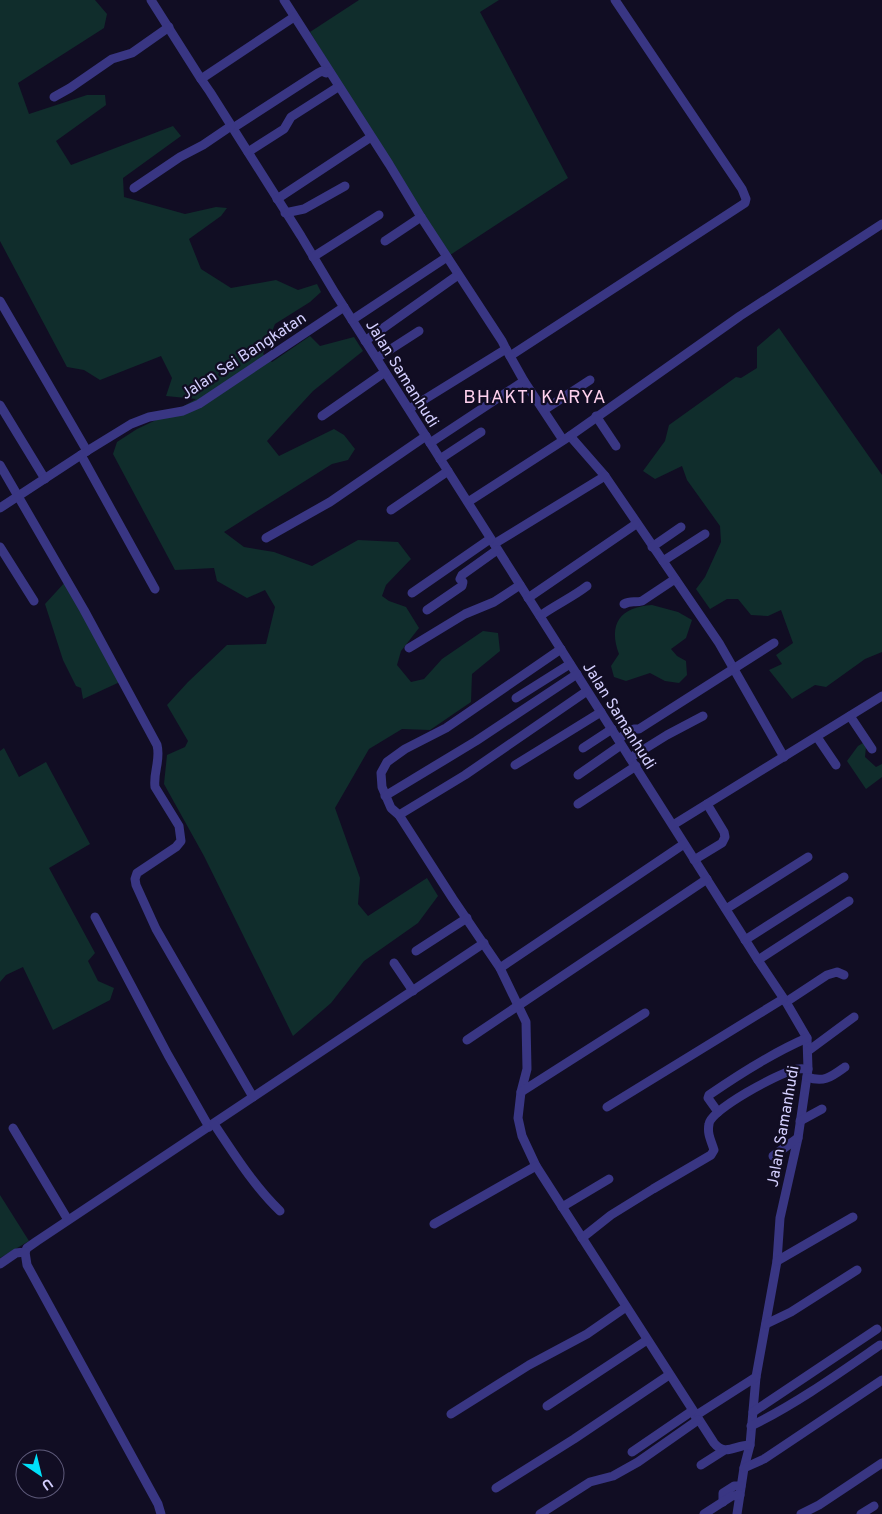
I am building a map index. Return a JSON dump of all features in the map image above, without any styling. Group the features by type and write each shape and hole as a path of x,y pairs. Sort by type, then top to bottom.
{"street":[{"name":"Jalan Samanhudi","path":"151,0 494,545 785,1000 807,1038 808,1073 798,1138 780,1218 777,1262 756,1377 750,1445 744,1468 737,1514"},
{"path":"284,0 458,275 502,341 524,381 567,438 605,476 636,524 720,643 784,756"},
{"path":"409,409 508,353 745,203 746,199 742,189 615,0"},
{"path":"200,79 294,17"},
{"path":"54,96 70,88 112,59 132,52 169,27"},
{"path":"134,188 180,157 203,146 318,72 329,72"},
{"path":"248,152 284,129 291,117 338,87"},
{"path":"277,199 371,137"},
{"path":"285,213 304,209 345,186"},
{"path":"313,257 379,215"},
{"path":"385,241 421,217"},
{"path":"468,502 567,438 740,316 882,224"},
{"path":"352,320 447,257"},
{"path":"365,341 458,275"},
{"path":"0,301 84,453 155,589"},
{"name":"Jalan Sei Bangkatan","path":"0,508 84,453 140,420 183,411 199,404 344,307"},
{"path":"377,358 419,331"},
{"path":"322,416 385,372"},
{"path":"544,410 590,380"},
{"path":"266,538 330,502 524,381"},
{"path":"0,405 45,479"},
{"path":"596,416 616,446"},
{"path":"440,459 481,432"},
{"path":"0,465 84,610 157,745 159,753 154,780 155,787 179,826 181,841 176,847 137,873 136,885 156,929 253,1097"},
{"path":"391,510 448,472"},
{"path":"412,592 494,545 605,476"},
{"path":"528,598 636,524"},
{"path":"652,547 681,527"},
{"path":"663,561 705,534"},
{"path":"427,610 462,586 463,582 460,579 462,575 494,545"},
{"path":"0,546 34,601"},
{"path":"624,604 642,601 675,579"},
{"path":"409,648 464,614 494,602 520,585"},
{"path":"540,616 587,586"},
{"path":"578,775 634,729 639,729 774,643"},
{"path":"561,649 446,728 405,749 387,762 381,773 381,781 391,808 399,815 484,943 519,1004 526,1022 528,1043 527,1069 521,1092 518,1118 522,1136 536,1166 695,1415 718,1448 723,1451"},
{"path":"516,698 570,664"},
{"path":"385,796 476,741 577,674"},
{"path":"399,815 465,775 588,691"},
{"path":"673,825 882,696"},
{"path":"515,765 601,712"},
{"path":"630,758 703,716"},
{"path":"850,716 872,749"},
{"path":"583,748 612,728"},
{"path":"817,737 836,765"},
{"path":"578,804 636,766"},
{"path":"694,860 722,843 725,837 724,832 706,804"},
{"path":"500,968 684,844"},
{"path":"726,909 808,857"},
{"path":"745,940 844,877"},
{"path":"466,1040 707,879"},
{"path":"758,960 849,901"},
{"path":"95,917 168,1055 211,1125 268,1200 280,1212"},
{"path":"416,951 467,918"},
{"path":"161,1514 158,1504 133,1457 27,1265 25,1252 27,1248 484,943"},
{"path":"394,963 413,991"},
{"path":"607,1107 827,975 836,972 844,975"},
{"path":"521,1092 645,1013"},
{"path":"808,1051 854,1017"},
{"path":"718,1112 708,1098 709,1095 743,1072 786,1047 807,1038"},
{"path":"582,1238 628,1205 711,1155 714,1150 709,1139 709,1123 718,1112 735,1099 767,1081 793,1070 808,1073 821,1080 845,1068"},
{"path":"800,1121 822,1108"},
{"path":"12,1128 68,1220"},
{"path":"773,1156 798,1138"},
{"path":"434,1224 536,1166"},
{"path":"562,1206 609,1179"},
{"path":"777,1262 853,1217"},
{"path":"0,1264 16,1253 25,1252"},
{"path":"766,1324 792,1312 857,1270"},
{"path":"451,1414 529,1365 587,1334 626,1307"},
{"path":"753,1412 877,1329"},
{"path":"547,1406 647,1340"},
{"path":"751,1426 777,1414 880,1346"},
{"path":"496,1488 574,1439 669,1375"},
{"path":"632,1452 756,1377"},
{"path":"744,1468 764,1459 882,1380"},
{"path":"540,1514 590,1482 613,1476 632,1465 695,1415"},
{"path":"701,1466 723,1451 728,1451 742,1445 750,1445"},
{"path":"801,1514 819,1505 882,1463"},
{"path":"704,1514 740,1491"},
{"path":"861,1514 874,1506"}],"green space":[{"path":"0,0 95,0 107,14 104,28 18,83 29,114 87,95 105,95 106,105 56,141 71,165 173,126 181,136 123,178 124,197 185,214 216,207 227,208 221,216 189,239 201,269 231,288 276,280 298,290 317,284 321,292 310,302 275,324 263,354 272,362 310,336 320,346 354,337 363,351 313,391 267,441 279,456 334,429 344,435 355,449 348,460 332,464 224,532 244,547 274,552 312,566 358,540 398,542 411,559 386,585 382,596 389,601 406,607 419,628 401,651 397,665 411,682 424,679 442,659 483,631 498,633 500,651 472,674 471,702 430,730 402,729 369,749 335,808 360,878 358,904 368,916 427,878 438,896 418,923 364,961 331,1003 293,1036 204,856 164,784 167,755 185,747 188,741 167,705 227,645 266,644 275,607 265,590 247,598 217,581 214,568 175,570 113,454 117,442 137,429 196,399 166,396 172,378 161,356 100,380 84,370 67,367 0,241"},
{"path":"359,0 499,0 480,12 568,178 447,257 310,32"},
{"path":"779,328 882,475 882,652 865,659 826,687 815,685 792,699 769,670 782,664 776,655 793,643 781,610 768,616 751,615 738,599 727,599 710,609 696,589 705,577 721,542 720,526 687,480 682,466 655,479 643,471 665,441 669,425 736,377 741,378 757,368 757,347"},
{"path":"67,580 122,681 83,699 81,688 76,686 63,660 45,604"},
{"path":"652,605 678,612 692,620 686,638 671,649 677,656 686,661 687,675 679,683 665,681 650,673 626,681 614,677 611,666 619,654 615,634 619,619 632,609"},
{"path":"863,743 866,747 865,757 876,767 882,764 882,777 866,789 847,761 858,746"},
{"path":"4,748 19,777 46,762 90,844 49,868 95,953 88,961 98,981 114,988 110,1000 53,1030 23,967 6,975 0,982 0,751"},
{"path":"0,1195 29,1241 0,1258"}],"district":[{"name":"BHAKTI KARYA","path":"535,396"}]}
